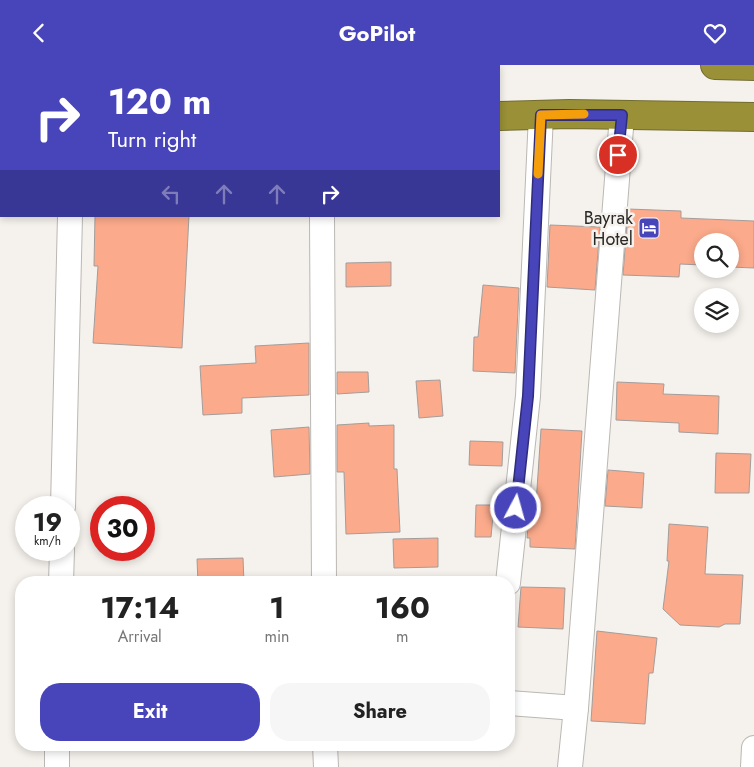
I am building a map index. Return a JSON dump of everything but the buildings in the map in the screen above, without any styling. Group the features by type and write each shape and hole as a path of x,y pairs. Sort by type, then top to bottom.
{"highway":[{"path":"715,65 754,66"},
{"path":"500,115 569,114 754,117"}],"street":[{"path":"509,576 528,396 541,115"},
{"path":"570,767 622,115"},
{"path":"63,496 70,217"},
{"path":"322,217 324,576"},
{"path":"61,576 62,561"},
{"path":"515,703 576,708"},
{"path":"753,767 754,748"},
{"path":"57,751 57,767"},
{"path":"326,751 326,767"}],"slow traffic":[{"path":"538,174 541,115 584,114"}],"place":[{"name":"Bayrak Hotel","path":"649,228"}],"route":[{"path":"516,508 528,396 541,115 622,115 618,155"}]}
